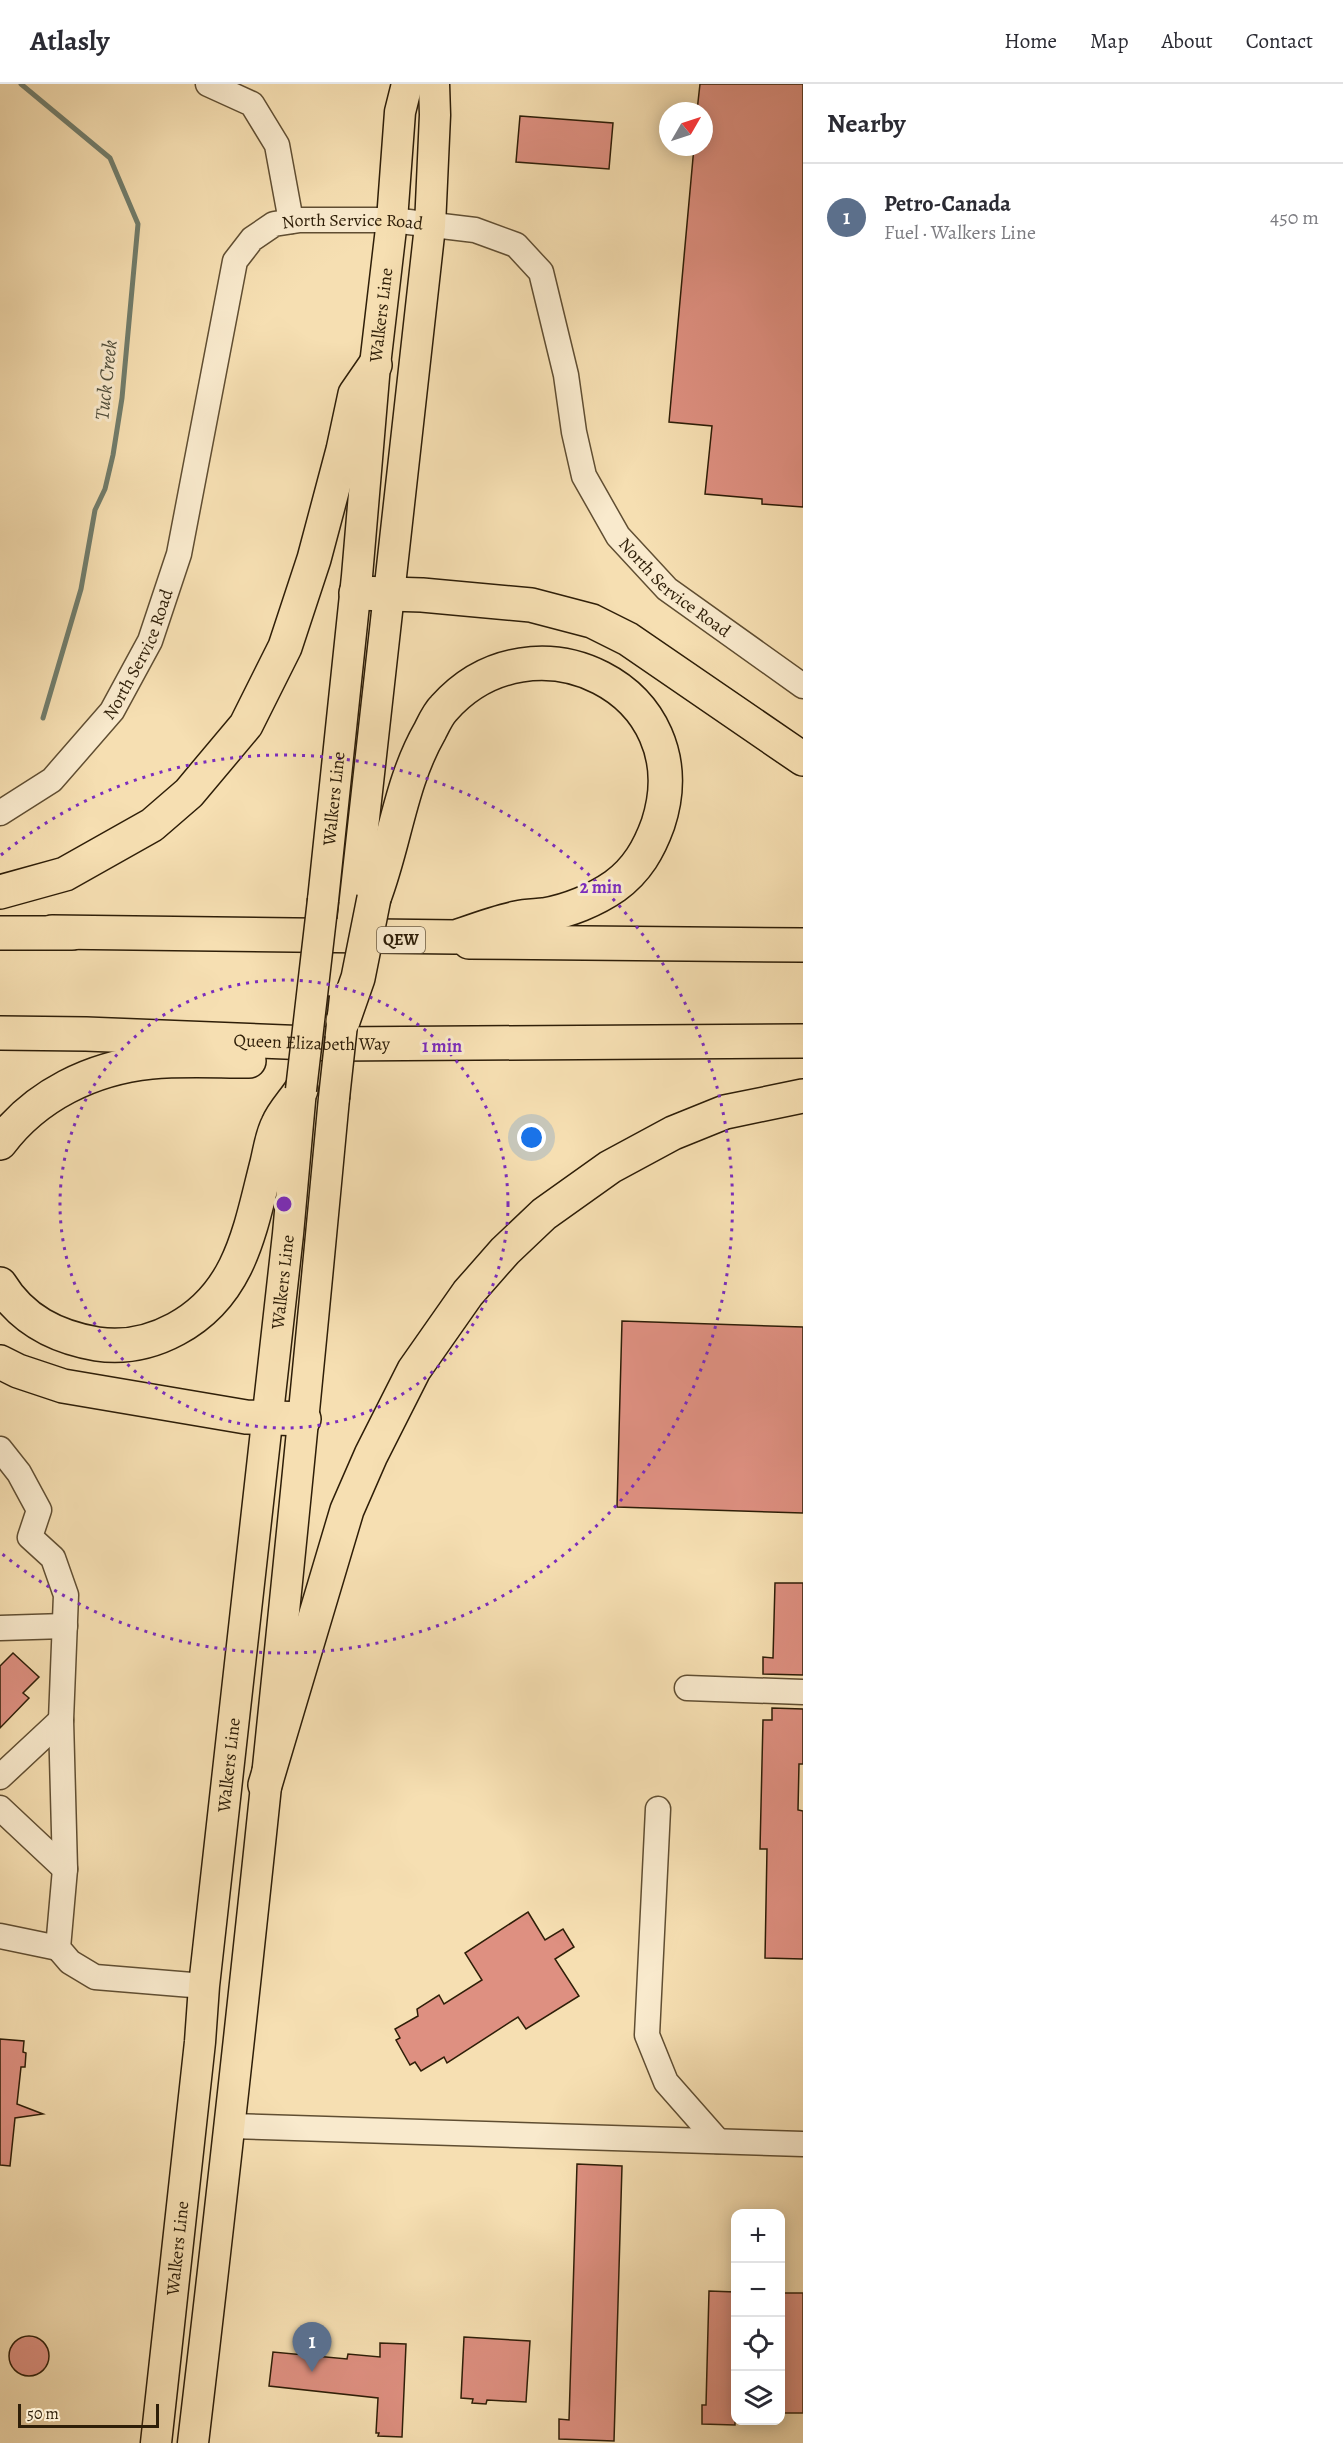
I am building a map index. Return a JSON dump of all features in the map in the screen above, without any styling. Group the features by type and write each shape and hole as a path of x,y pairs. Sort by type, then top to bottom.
{"highway":[{"path":"0,892 65,874 152,825 189,793 246,725 285,647 314,559 343,450 355,394 375,365"},
{"path":"356,592 531,605 592,621 628,639 803,759"},
{"path":"0,1143 13,1126 35,1105 62,1089 111,1070 152,1062 269,1061 338,1032 358,978 374,898 408,779 423,742 443,708 469,686 498,672 529,663 566,665 598,675 638,706 652,725 665,760 665,799 651,843 635,869 614,886 580,904 546,914 518,917 456,937 52,932"},
{"name":"QEW","path":"0,933 52,932 530,944 803,945"},
{"name":"Queen Elizabeth Way","path":"0,1033 338,1032 803,1041"},
{"path":"0,1284 11,1302 32,1320 52,1332 81,1341 112,1346 139,1343 168,1333 189,1322 211,1305 229,1278 244,1249 278,1124 301,1090"},
{"path":"265,1785 347,1510 371,1455 414,1370 468,1293 505,1251 544,1214 610,1167 674,1133 725,1112 803,1096"},
{"path":"0,1362 18,1371 63,1386 246,1417 304,1419"}],"main road":[{"name":"Walkers Line","path":"156,2443 356,592 375,365 392,220 400,112 407,84"},
{"name":"Walkers Line","path":"193,2443 231,2127 304,1419 338,1032 352,926 430,226 435,115 434,84"}],"street":[{"path":"208,84 252,104 277,145 291,221"},
{"name":"North Service Road","path":"0,813 52,780 112,711 150,641 179,554 235,261 252,239 274,224 291,221 392,220 475,230 516,245 541,272 566,375 574,432 584,476 618,536 668,589 803,686"},
{"path":"0,1449 19,1473 39,1510 30,1537 53,1558 66,1595 61,1720 65,1869 58,1948"},
{"path":"0,1628 65,1626"},
{"path":"687,1688 803,1692"},
{"path":"0,1777 61,1720"},
{"path":"0,1808 65,1869"},
{"path":"658,1809 647,2035 666,2082 718,2141"},
{"path":"0,1936 58,1948 70,1962 95,1977 204,1986"},
{"path":"231,2127 803,2144"}],"building":[{"path":"700,84 803,84 803,507 762,504 762,499 705,494 712,426 669,422 693,156 713,156 713,102 698,102"},
{"path":"520,116 613,123 609,169 516,162"},
{"path":"622,1321 803,1327 803,1513 617,1507"},
{"path":"775,1583 803,1583 803,1675 763,1674 763,1657 773,1658"},
{"path":"13,1653 39,1677 23,1693 29,1698 0,1728 0,1666"},
{"path":"772,1708 803,1709 803,1764 799,1764 798,1810 803,1811 803,1959 765,1958 767,1849 760,1849 763,1720 772,1720"},
{"path":"528,1912 545,1940 563,1929 574,1947 555,1959 579,1996 526,2029 518,2017 447,2063 444,2057 421,2071 415,2062 410,2065 396,2040 400,2038 395,2029 418,2016 417,2009 439,1995 444,2004 482,1980 465,1953"},
{"path":"0,2039 24,2041 25,2067 21,2067 17,2104 43,2114 15,2118 10,2166 0,2165"},
{"path":"577,2164 622,2166 614,2441 559,2439 559,2419 569,2420"},
{"path":"709,2291 731,2292 731,2425 702,2424 702,2405 706,2405"},
{"path":"785,2293 803,2293 803,2413 785,2413"},
{"path":"29,2336 43,2342 49,2356 43,2370 29,2376 15,2370 9,2356 15,2342"},
{"path":"464,2337 530,2341 526,2402 487,2400 486,2404 472,2403 473,2399 461,2398"},
{"path":"380,2343 406,2344 402,2437 378,2436 379,2433 376,2433 378,2398 269,2386 273,2352 347,2359 348,2354 380,2357"}],"waterway":[{"name":"Tuck Creek","path":"21,84 110,158 138,224 122,398 113,455 105,489 95,510 81,589 43,718"}],"place":[{"name":"Petro-Canada","path":"312,2372"}]}
